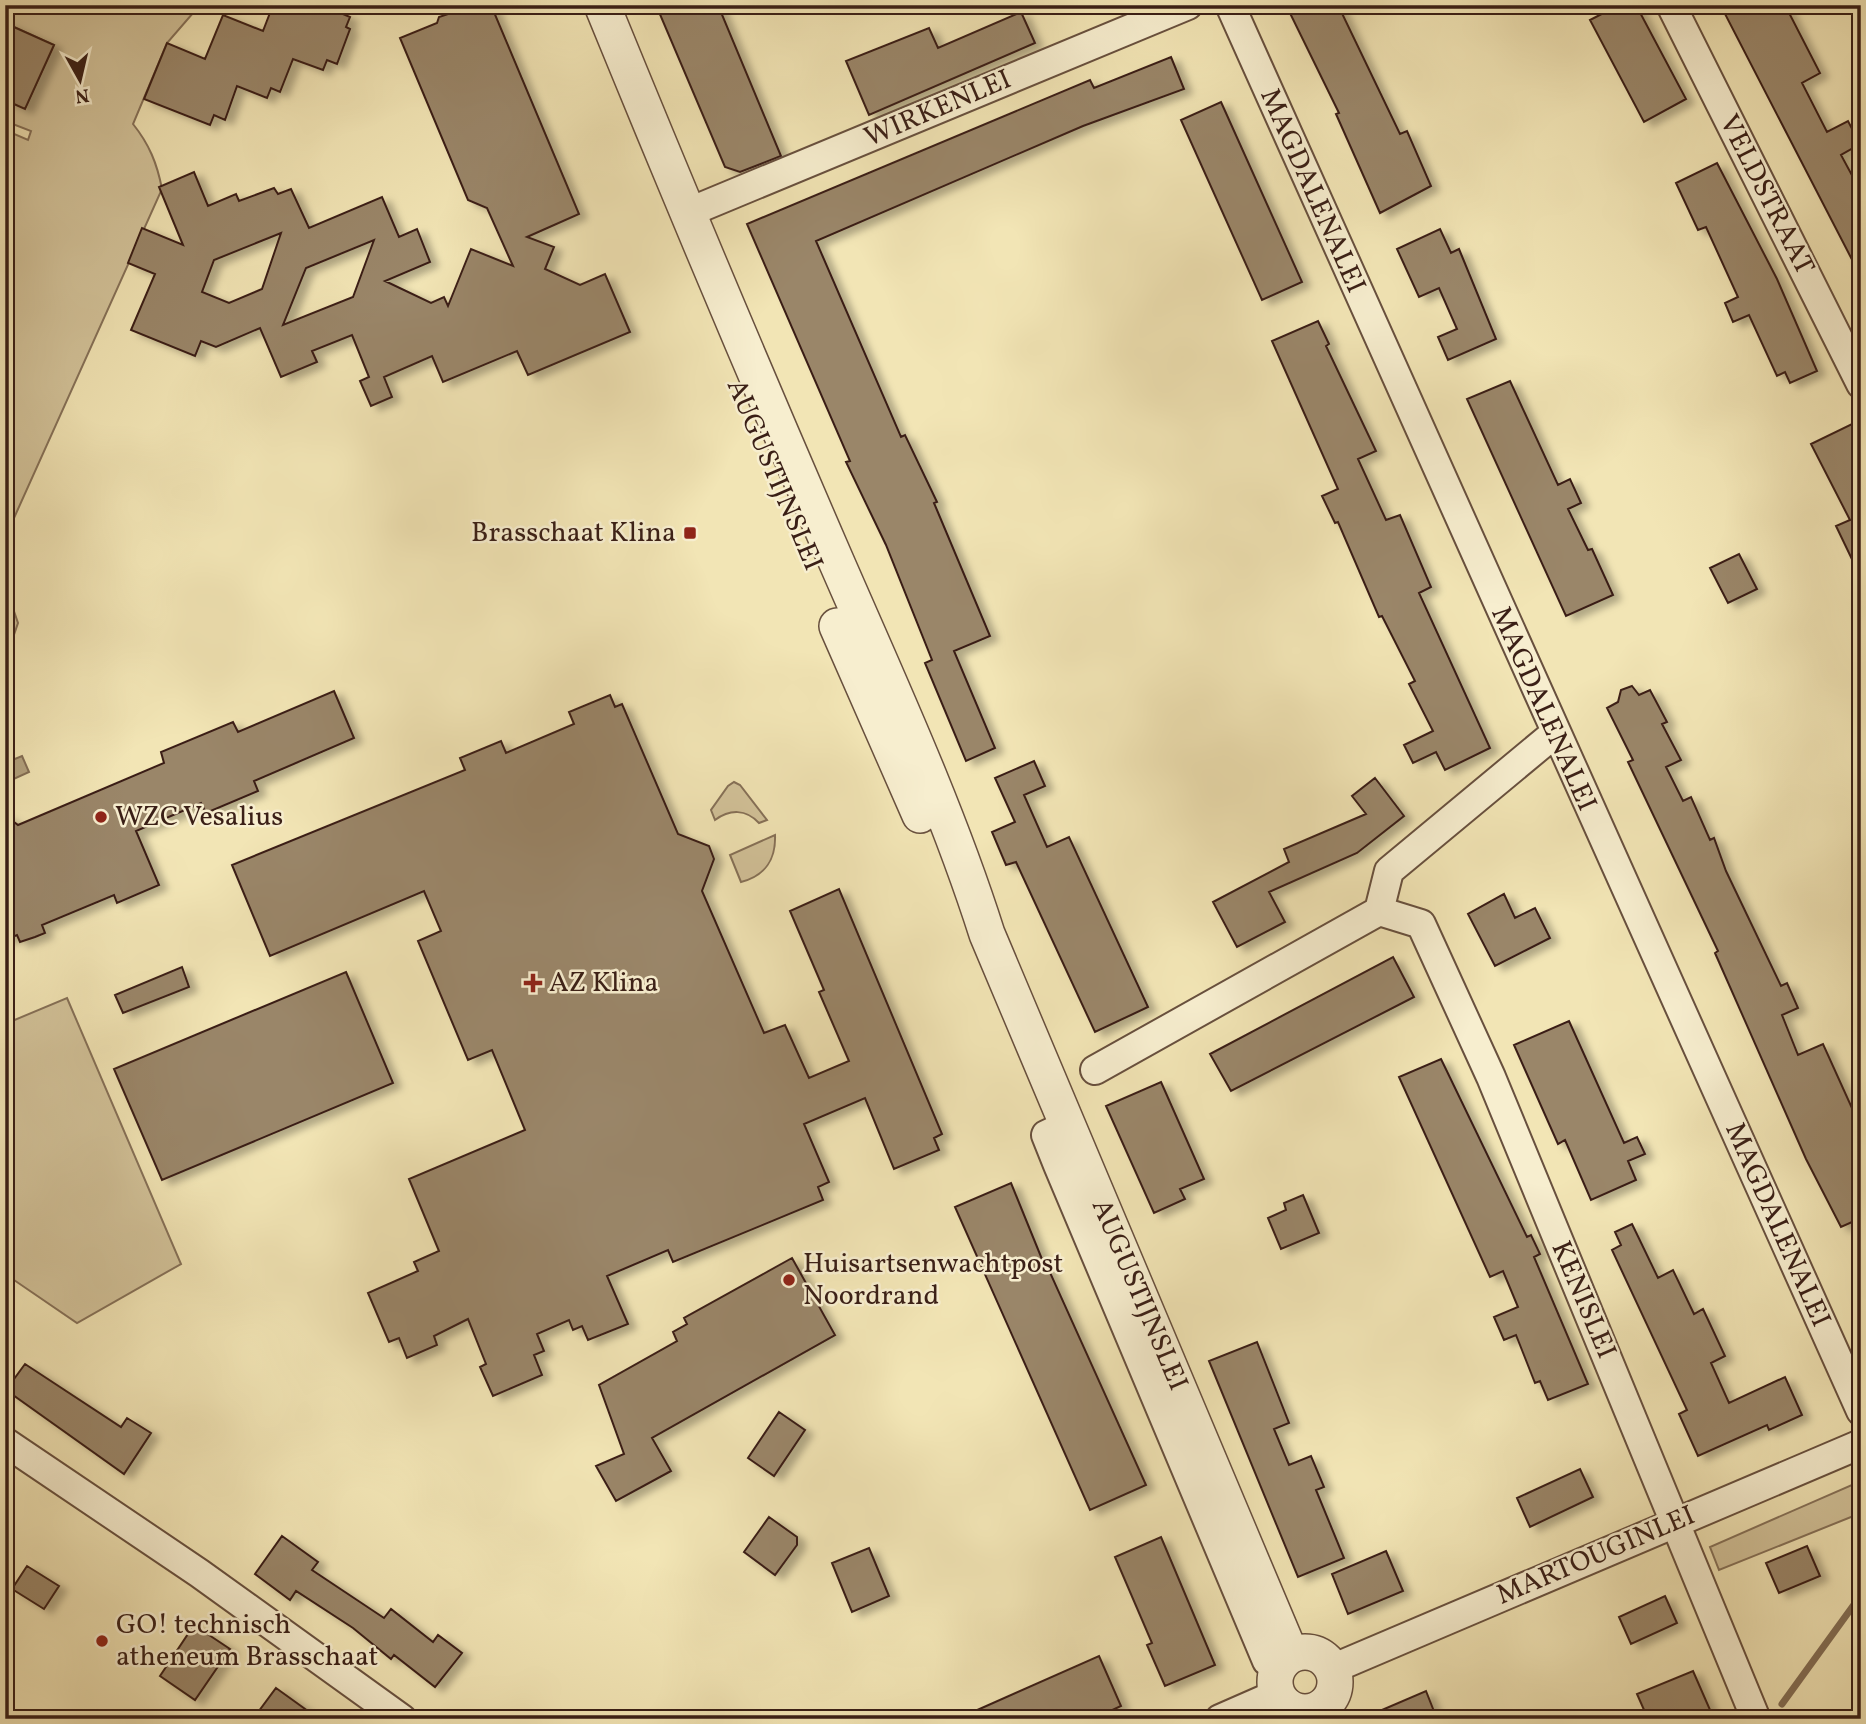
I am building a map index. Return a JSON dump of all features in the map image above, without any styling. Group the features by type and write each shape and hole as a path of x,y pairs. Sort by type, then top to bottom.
{"street":[{"name":"AUGUSTIJNSLEI","path":"583,5 607,81 895,763 939,855 987,934"},
{"name":"AUGUSTIJNSLEI","path":"602,5 687,212 918,752 971,883 1056,1130 1295,1696"},
{"name":"WIRKENLEI","path":"687,212 1188,5"},
{"name":"MAGDALENALEI","path":"1230,5 1554,734 1861,1411"},
{"name":"VELDSTRAAT","path":"1671,5 1861,384"},
{"path":"1095,1070 1379,911 1389,871 1554,734"},
{"name":"KENISLEI","path":"1379,911 1421,924 1491,1077 1756,1719"},
{"path":"5,1441 199,1573 402,1719"},
{"name":"MARTOUGINLEI","path":"1332,1669 1861,1444"},
{"path":"1220,1719 1295,1696 1310,1652 1326,1661 1332,1669"}],"shaded area":[{"path":"5,5 60,5 74,12 110,5 200,5 167,43 133,124 152,154 162,189 5,538 5,130 28,140 31,131 5,121 5,100 25,108 54,45 5,23"},
{"path":"5,585 18,623 5,661"},
{"path":"22,756 29,772 5,783 5,763"},
{"path":"734,782 740,785 767,820 759,823 749,815 732,812 715,820 711,810"},
{"path":"775,835 771,859 763,871 741,882 730,855"},
{"path":"67,998 181,1264 77,1323 14,1280 5,1291 5,1024"},
{"path":"1861,1481 1861,1513 1719,1570 1710,1547"}],"building":[{"path":"273,5 322,5 350,17 346,27 350,29 337,64 327,60 323,70 293,59 280,92 271,88 267,98 237,86 225,120 214,115 210,125 144,99 167,43 205,59 223,15 263,31"},
{"path":"475,5 491,5 579,214 527,237 554,247 545,269 580,285 605,274 630,332 528,375 517,351 443,382 432,356 384,377 392,397 371,406 360,381 369,377 352,335 312,351 317,362 281,377 260,328 216,347 201,341 195,356 131,330 155,274 128,263 142,228 183,245 159,187 194,172 208,206 236,194 239,201 274,188 278,194 291,189 309,228 382,197 399,237 417,229 430,262 385,281 431,303 444,297 448,306 471,249 513,266 487,208 468,200 400,38 437,23 439,17","holes":["281,233 262,289 229,303 202,292 214,260","374,240 353,297 283,325 306,268"]},
{"path":"656,5 718,5 781,156 740,172 725,167"},
{"path":"1286,5 1338,5 1400,134 1407,131 1431,186 1380,213 1336,114 1339,113"},
{"path":"1619,5 1636,5 1686,99 1644,122 1590,20"},
{"path":"1737,5 1785,5 1820,73 1802,83 1827,132 1848,121 1860,144 1841,155 1861,192 1861,277 1724,12"},
{"path":"1021,12 1035,43 869,115 846,61 929,28 938,48"},
{"path":"5,23 54,45 25,109 5,100"},
{"path":"1171,57 1184,89 1083,126 816,241 901,437 905,435 937,502 934,503 990,636 954,651 995,748 966,761 925,663 932,660 886,545 846,462 850,461 747,224 1090,80 1094,88"},
{"path":"1221,102 1302,282 1262,300 1181,120"},
{"path":"1717,163 1777,279 1817,371 1790,383 1785,372 1777,376 1749,315 1733,322 1725,303 1738,297 1706,227 1698,230 1676,183"},
{"path":"1440,229 1451,253 1459,249 1496,339 1448,360 1438,337 1457,329 1439,288 1419,297 1397,249"},
{"path":"1318,321 1329,344 1326,346 1376,451 1358,459 1386,520 1400,515 1431,587 1419,593 1490,748 1445,770 1436,752 1413,763 1404,745 1433,731 1409,684 1415,681 1382,616 1379,617 1338,522 1335,523 1322,496 1338,489 1272,341"},
{"path":"1510,381 1558,485 1570,479 1581,503 1568,509 1588,550 1592,549 1613,595 1566,616 1467,399"},
{"path":"1852,424 1861,442 1861,578 1836,526 1850,520 1811,444"},
{"path":"1739,554 1757,589 1728,603 1710,568"},
{"path":"1632,686 1639,695 1650,690 1667,722 1662,724 1681,760 1666,767 1683,801 1691,797 1710,840 1714,838 1726,871 1781,986 1787,983 1798,1008 1782,1015 1798,1055 1823,1044 1861,1128 1861,1218 1841,1227 1806,1159 1715,953 1718,951 1628,762 1633,760 1607,708 1618,702 1621,690"},
{"name":"WZC Vesalius","path":"334,691 354,738 254,781 258,791 206,813 201,803 136,831 159,885 117,903 114,895 42,925 45,933 35,937 20,942 17,935 5,940 5,815 18,825 164,763 161,752 233,722 238,732"},
{"path":"610,695 615,707 622,704 678,834 709,846 714,859 702,891 764,1033 785,1025 809,1078 849,1061 819,992 824,990 790,911 839,889 942,1134 934,1138 939,1150 894,1169 865,1098 804,1124 829,1182 818,1187 823,1200 673,1262 668,1250 607,1276 628,1324 588,1340 582,1326 573,1330 569,1320 537,1334 544,1351 534,1355 542,1375 493,1396 480,1367 486,1364 468,1319 434,1336 437,1345 407,1358 399,1338 389,1342 368,1293 418,1271 414,1262 439,1251 409,1179 525,1130 492,1050 468,1060 418,941 441,931 424,891 270,956 232,865 465,770 460,758 501,741 506,753 574,724 569,712"},
{"path":"1034,761 1045,786 1024,795 1047,847 1069,837 1148,1007 1095,1032 1016,862 1006,865 992,832 1015,822 995,778"},
{"path":"1375,778 1404,816 1357,853 1269,892 1285,922 1237,947 1213,902 1289,862 1284,849 1366,814 1352,796"},
{"path":"1504,894 1515,918 1535,908 1550,938 1495,966 1468,914"},
{"path":"1393,957 1414,997 1231,1091 1210,1054"},
{"path":"182,967 189,987 123,1013 115,995"},
{"path":"346,972 393,1083 162,1180 114,1069"},
{"path":"1569,1021 1624,1143 1637,1137 1645,1154 1628,1161 1636,1180 1591,1200 1565,1140 1558,1144 1514,1045"},
{"path":"1441,1059 1527,1237 1531,1235 1540,1254 1534,1257 1588,1384 1548,1400 1540,1381 1535,1383 1516,1335 1504,1340 1494,1317 1518,1307 1503,1271 1490,1277 1399,1077"},
{"path":"1161,1082 1204,1179 1180,1189 1185,1199 1154,1213 1106,1106"},
{"path":"1011,1183 1046,1269 1048,1268 1146,1485 1090,1510 955,1207"},
{"path":"1303,1195 1319,1233 1281,1249 1268,1218 1286,1210 1284,1203"},
{"path":"1632,1224 1658,1278 1673,1270 1694,1314 1703,1309 1725,1356 1711,1363 1729,1403 1785,1377 1802,1415 1769,1430 1767,1425 1698,1456 1679,1414 1687,1410 1612,1250 1621,1245 1615,1232"},
{"path":"792,1258 835,1335 652,1438 671,1471 616,1501 596,1466 624,1454 599,1385 677,1341 673,1332 687,1324 684,1318"},
{"path":"1257,1342 1289,1423 1274,1429 1289,1465 1311,1456 1324,1487 1316,1490 1344,1558 1298,1577 1209,1361"},
{"path":"25,1364 121,1427 127,1418 151,1433 124,1474 6,1390"},
{"path":"779,1412 805,1430 774,1476 748,1458"},
{"path":"1580,1469 1593,1497 1530,1527 1517,1498"},
{"path":"769,1517 797,1537 797,1545 775,1575 744,1552"},
{"path":"282,1536 318,1562 312,1570 384,1618 391,1609 433,1642 438,1635 462,1653 435,1687 394,1655 391,1659 353,1628 296,1591 290,1600 255,1574"},
{"path":"1161,1537 1215,1665 1165,1686 1147,1645 1152,1643 1115,1557"},
{"path":"1807,1546 1820,1576 1779,1593 1766,1563"},
{"path":"869,1548 889,1596 852,1612 832,1563"},
{"path":"1386,1551 1403,1591 1348,1614 1332,1574"},
{"path":"27,1566 59,1586 44,1609 12,1589"},
{"path":"1665,1596 1677,1623 1631,1644 1619,1617"},
{"path":"194,1625 230,1649 195,1700 160,1676"},
{"path":"1099,1656 1121,1706 1093,1719 957,1719"},
{"path":"1693,1671 1714,1719 1648,1719 1637,1694"},
{"path":"276,1688 319,1719 253,1719"},
{"path":"1426,1691 1437,1719 1361,1719"}],"waterway":[{"path":"1782,1704 1861,1595"}],"place":[{"name":"Brasschaat Klina","path":"690,533"},
{"name":"WZC Vesalius","path":"101,817"},
{"name":"AZ Klina","path":"533,983"},
{"name":"Huisartsenwachtpost Noordrand","path":"789,1280"},
{"name":"GO! technisch atheneum Brasschaat","path":"102,1641"}]}
